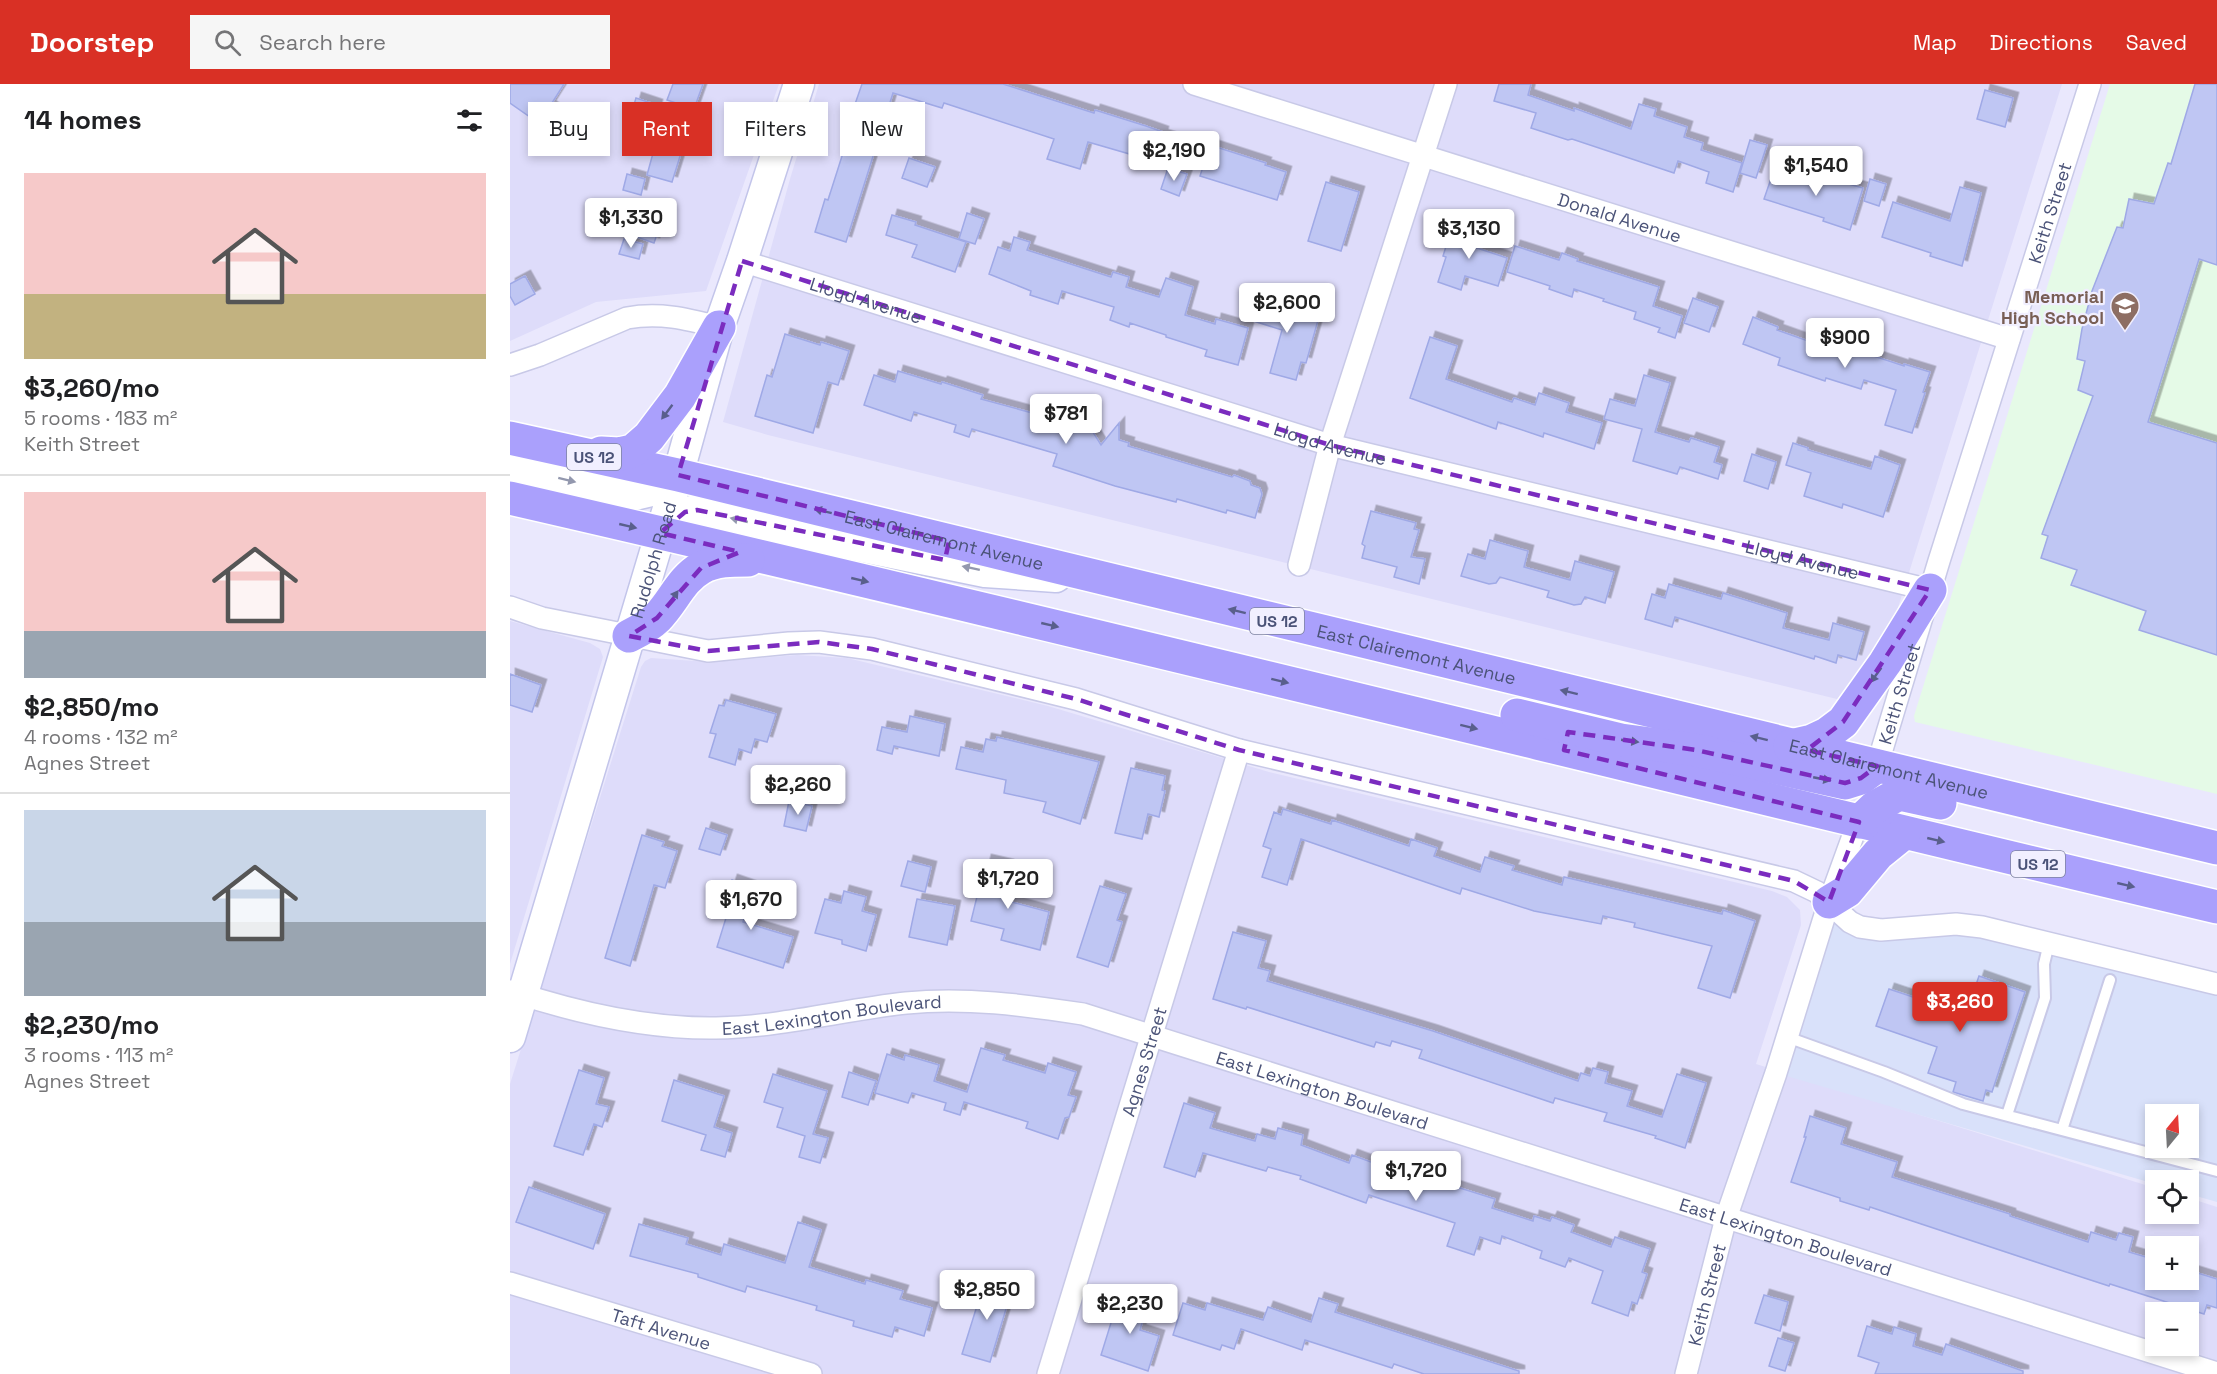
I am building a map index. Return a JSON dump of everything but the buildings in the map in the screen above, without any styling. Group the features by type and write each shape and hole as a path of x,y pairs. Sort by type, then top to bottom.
{"main road":[{"path":"569,451 619,454 633,451 649,437 680,396 719,327"},
{"name":"East Clairemont Avenue","path":"510,438 678,475 2209,846"},
{"name":"US 12","path":"510,498 1183,657 2217,907"},
{"path":"629,636 657,618 678,590 701,568 715,562 733,560 774,560"},
{"path":"1790,746 1812,741 1827,734 1843,722 1930,590"},
{"path":"1183,657 1275,657 1621,740 1696,750 1845,783 1862,778 1877,766"},
{"path":"1859,822 1875,807 1899,794 2127,842 2209,846"},
{"path":"1829,902 1847,891 1878,854 1904,833"}],"street":[{"name":"Rudolph Road","path":"510,1037 516,993 629,636 678,475 719,327 799,84"},
{"name":"Donald Avenue","path":"1194,84 2009,339"},
{"path":"1299,565 1330,445 1446,84"},
{"name":"Keith Street","path":"1686,1374 1726,1218 1787,1037 1829,902 1877,766 1930,590 2090,84"},
{"name":"Lloyd Avenue","path":"742,261 1330,445 1930,590"},
{"path":"510,365 540,355 627,318 642,315 672,315 719,327"},
{"path":"510,466 635,495 652,492 678,475"},
{"path":"660,533 685,512 697,510 785,531 985,572 1113,581"},
{"path":"510,607 542,618 708,651 819,642 872,649 1076,699 1239,750 1794,881 1817,892 1850,922 1870,929 1969,925 2217,984"},
{"name":"Agnes Street","path":"1048,1374 1239,750"},
{"name":"East Lexington Boulevard","path":"516,993 596,1016 636,1023 715,1028 756,1026 907,1003 965,1000 1023,1005 1083,1014 2217,1373"},
{"name":"Taft Avenue","path":"510,1283 811,1374"}],"lane":[{"path":"2007,1115 2045,998 2044,964 2049,943"},
{"path":"2062,1130 2110,980"},
{"path":"1787,1037 1884,1072 1963,1104 2217,1171"}],"highlighted area":[{"path":"742,261 1330,445 1930,590 1843,722 1807,750 1877,766 1861,778 1845,783 1696,750 1568,732 1564,750 1859,822 1829,902 1794,881 1239,750 1076,699 872,649 819,642 708,651 629,636 657,618 701,568 740,552 660,533 685,512 697,510 945,560 949,541 678,475"}],"shaded area":[{"path":"510,84 779,84 773,102 724,102 724,156 754,156 706,291 596,302 510,341"},
{"path":"819,84 2062,84 1886,646 1849,702 723,422 797,156 828,156 828,102 814,102"},
{"name":"Memorial High School","path":"2110,84 2217,84 2217,794 1915,722 1914,716"},
{"path":"510,621 590,643 600,649 603,657 510,964"},
{"path":"797,655 847,658 1048,706 1269,772 1772,891 1787,897 1800,910 1801,925 1756,1064 2145,1185 2145,1224 2199,1224 2199,1201 2217,1207 2217,1374 510,1374 510,1084 641,667 651,658 710,662"},
{"path":"1829,902 1850,922 1956,924 2217,984 2217,1202 2199,1197 2199,1170 2145,1170 2145,1181 1776,1073"}],"place":[{"name":"Memorial High School","path":"2125,332"}]}
